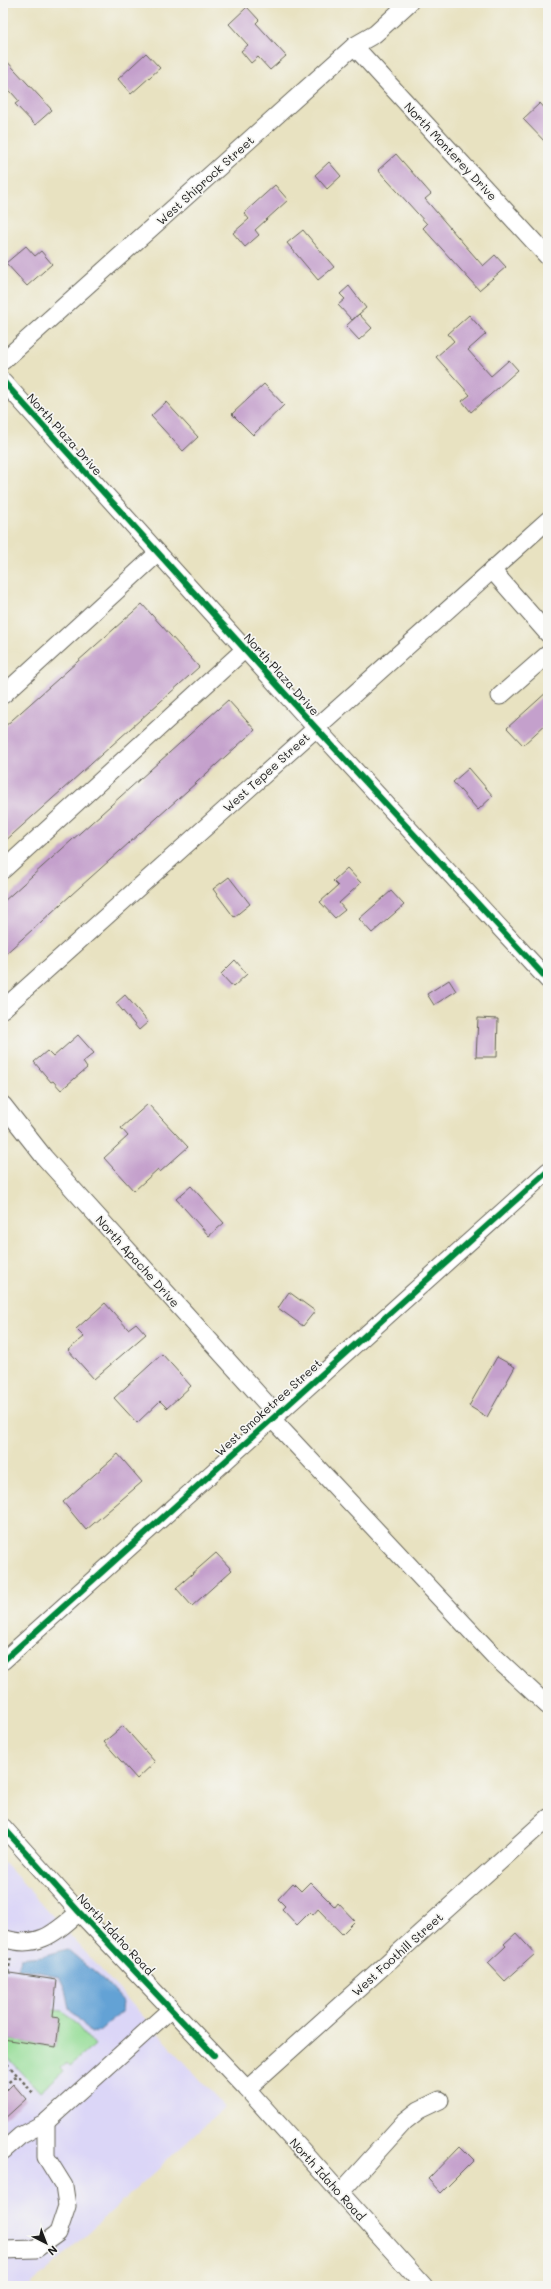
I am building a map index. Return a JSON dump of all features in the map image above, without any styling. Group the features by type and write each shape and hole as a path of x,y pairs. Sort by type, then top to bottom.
{"street":[{"name":"West Shiprock Street","path":"3,361 354,46 375,34 409,3"},
{"name":"North Monterey Drive","path":"354,46 548,257"},
{"name":"North Plaza Drive","path":"3,381 316,728 548,980"},
{"name":"West Tepee Street","path":"6,1001 316,728 548,520"},
{"path":"3,695 158,553"},
{"path":"492,570 548,634"},
{"path":"3,870 245,649"},
{"path":"500,696 548,654"},
{"name":"North Apache Drive","path":"3,1105 44,1157 274,1416 494,1656 548,1706"},
{"name":"West Smoketree Street","path":"3,1661 548,1171"},
{"name":"West Foothill Street","path":"247,2089 548,1818"},
{"name":"North Idaho Road","path":"3,1827 79,1912 247,2089 424,2286"},
{"path":"3,1938 13,1941 35,1941 54,1934 79,1912"},
{"path":"3,2151 20,2136 46,2122 171,2008"},
{"path":"340,2193 405,2121 419,2110 440,2100"},
{"path":"3,2250 36,2249 58,2233 67,2206 64,2186 46,2157 46,2122"}],"path":[{"path":"3,2059 33,2093"},
{"path":"4,2086 17,2075"}],"shaded area":[{"path":"3,1861 225,2107 30,2286 3,2286"}],"green space":[{"path":"52,2010 64,2011 94,2045 69,2066 66,2063 61,2067 64,2071 40,2092 3,2052 4,2039 56,2047 60,2019 51,2017"}],"water":[{"path":"67,1949 106,1982 123,2001 122,2011 99,2031 91,2033 69,2008 65,1989 59,1976 18,1968 20,1958 42,1956"}],"building":[{"path":"247,7 259,20 256,23 286,56 270,70 258,57 251,63 241,51 248,45 229,24"},
{"path":"146,53 160,68 131,94 118,79"},
{"path":"3,57 52,110 35,125 15,104 19,101 3,83"},
{"path":"540,103 548,112 548,145 523,119"},
{"path":"396,154 431,194 425,199 483,266 495,255 506,267 479,290 423,228 427,224 378,170"},
{"path":"329,162 341,176 327,189 315,175"},
{"path":"275,185 288,200 255,230 259,235 245,247 233,233 249,219 244,213"},
{"path":"303,230 334,267 318,280 287,243"},
{"path":"26,246 35,256 41,251 52,264 27,286 6,263"},
{"path":"349,286 366,308 352,320 338,305 345,299 340,294"},
{"path":"359,314 372,328 359,340 346,326"},
{"path":"469,315 486,334 468,350 491,376 509,360 518,370 471,412 462,401 470,395 436,357 454,341 448,334"},
{"path":"264,384 284,405 253,435 232,414"},
{"path":"166,402 198,437 183,451 151,416"},
{"path":"142,604 199,667 3,843 3,728"},
{"path":"548,691 548,722 523,745 507,728"},
{"path":"228,700 255,730 3,956 3,902"},
{"path":"469,768 493,796 478,810 453,782"},
{"path":"347,868 361,883 339,903 345,910 335,918 320,902 338,886 333,881"},
{"path":"229,877 250,904 234,917 213,889"},
{"path":"391,891 404,905 372,933 359,919"},
{"path":"235,960 247,974 233,987 221,974"},
{"path":"449,980 456,991 434,1005 427,994"},
{"path":"125,995 148,1022 139,1030 116,1003"},
{"path":"478,1018 498,1019 497,1057 476,1057"},
{"path":"78,1035 94,1053 83,1062 87,1068 61,1090 53,1081 51,1082 34,1062 47,1051 53,1057"},
{"path":"148,1104 188,1147 160,1172 158,1169 134,1191 104,1158 128,1136 121,1128"},
{"path":"191,1186 224,1223 209,1236 176,1199"},
{"path":"289,1292 315,1311 303,1326 278,1308"},
{"path":"105,1303 128,1329 136,1323 146,1334 94,1379 68,1350 84,1337 76,1329"},
{"path":"162,1354 191,1386 167,1408 160,1401 137,1423 114,1398"},
{"path":"497,1357 515,1367 487,1417 469,1406"},
{"path":"118,1454 142,1482 86,1530 63,1502"},
{"path":"216,1553 232,1570 192,1606 176,1588"},
{"path":"123,1726 155,1762 137,1779 104,1742"},
{"path":"310,1882 335,1907 338,1903 355,1921 342,1934 318,1909 313,1915 310,1912 297,1925 282,1909 285,1906 278,1899 293,1883 301,1891"},
{"path":"516,1933 535,1954 505,1981 488,1963 506,1946 504,1944"},
{"path":"3,1972 57,1980 53,2017 60,2018 56,2047 3,2039"},
{"path":"13,2084 26,2099 3,2120 3,2094"},
{"path":"460,2146 474,2160 441,2193 428,2179"}],"cycle path":[{"path":"3,381 316,728 548,980"},
{"path":"3,1661 548,1171"},
{"path":"3,1827 79,1912 214,2055"}]}
